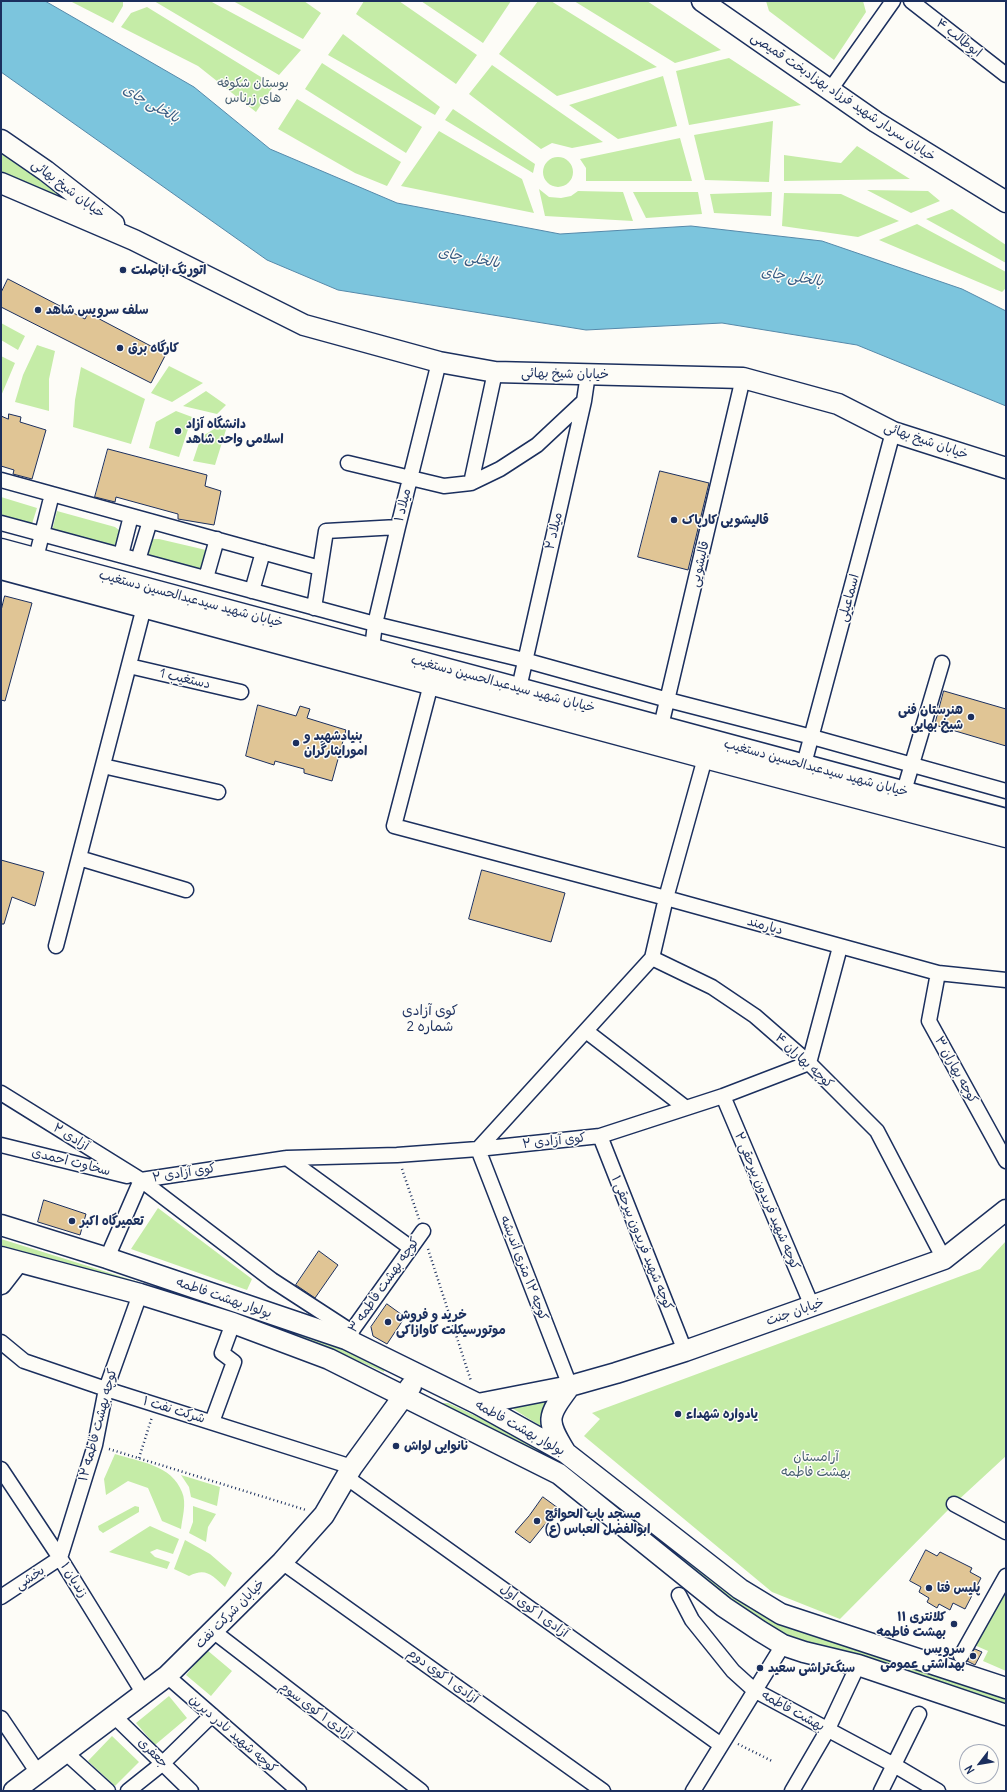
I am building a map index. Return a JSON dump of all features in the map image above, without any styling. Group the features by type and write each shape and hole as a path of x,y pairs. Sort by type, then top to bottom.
{"main road":[{"name":"خیابان سردار شهید فرزاد بهزاد‌بخت قمیصی","path":"707,2 876,122 1006,202"},
{"name":"خیابان شیخ بهائی","path":"1,140 46,170 134,240"},
{"name":"خیابان شیخ بهائی","path":"1,183 134,240 304,325 439,362 495,372 743,378 838,404 894,432 1006,468"},
{"name":"خیابان شهید سیدعبدالحسین دستغیب","path":"1,549 1006,819"},
{"name":"خیابان شهید سیدعبدالحسین دستغیب","path":"1,569 704,758 1006,837"},
{"name":"خیابان جنت","path":"478,1404 570,1386 685,1351 944,1259 1006,1210"},
{"name":"بولوار بهشت فاطمه","path":"1,1226 349,1335 418,1374 478,1404 566,1453 740,1589 781,1614 1006,1688"},
{"path":"1,1284 10,1259"},
{"name":"بولوار بهشت فاطمه","path":"10,1259 140,1294 233,1323 329,1359 559,1474 724,1607 783,1645 804,1652 858,1665 1006,1715"},
{"name":"خیابان شرکت نفت","path":"14,1791 167,1676 282,1562 324,1515 350,1472 405,1396 418,1374"},
{"path":"566,1453 554,1434 551,1425 551,1415 556,1405 570,1386"},
{"path":"603,1508 616,1491"}],"street":[{"path":"830,90 893,1"},
{"name":"ابوطالب ۴","path":"911,1 1006,75"},
{"name":"میلاد ۱","path":"372,648 375,624 439,362"},
{"path":"471,483 495,372"},
{"name":"میلاد ۲","path":"519,688 524,660 584,402 588,374"},
{"name":"قالیشویی","path":"661,726 743,378"},
{"path":"348,463 444,486 471,483 500,469 537,445 584,402"},
{"name":"اسماعیلی","path":"804,764 894,432"},
{"path":"1,480 320,568"},
{"path":"36,558 52,494"},
{"path":"120,555 131,516"},
{"path":"138,560 150,521"},
{"path":"1,523 314,608 524,660 668,700 912,763 1006,791"},
{"path":"314,608 326,531 398,527"},
{"path":"206,578 217,539"},
{"path":"252,591 263,552"},
{"path":"56,946 144,607"},
{"path":"904,791 942,663"},
{"name":"دستغیب 1","path":"129,666 241,692"},
{"name":"دیارمند","path":"432,684 394,826 666,898 938,973 1006,980"},
{"path":"478,1149 652,958 666,898 704,758"},
{"path":"103,766 218,792"},
{"path":"79,858 186,890"},
{"path":"809,1063 840,947"},
{"name":"کوچه بهاران ۴","path":"652,958 712,987 756,1016 809,1063 877,1131 944,1259"},
{"name":"کوچه بهاران ۳","path":"938,973 929,1021 1006,1162"},
{"path":"586,1031 686,1108"},
{"name":"کوی آزادی ۲","path":"107,1258 141,1180 287,1158 397,1155 478,1149 600,1136 723,1096 809,1063"},
{"name":"آزادی ۲","path":"1,1093 141,1180 272,1280 349,1335"},
{"name":"کوچه شهید فریدون پیرحقی ۲","path":"723,1096 812,1306"},
{"name":"کوچه شهید فریدون پیرحقی ۱","path":"600,1136 685,1351"},
{"name":"سخاوت احمدی","path":"1,1145 141,1180"},
{"name":"کوچه ۱۲ متری اندیشه","path":"478,1149 570,1386"},
{"path":"287,1158 411,1248"},
{"name":"کوچه بهشت فاطمه ۳","path":"349,1335 423,1231"},
{"name":"کوچه بهشت فاطمه ۱۲","path":"60,1558 95,1445 106,1389 140,1294"},
{"path":"212,1422 234,1362 222,1353 233,1323"},
{"name":"شرکت نفت ۱","path":"1,1342 24,1361 106,1389 212,1422 350,1472"},
{"name":"زندیان ۱","path":"1,1469 60,1558 144,1694"},
{"name":"آزادی ۱ کوی اول","path":"350,1472 723,1741"},
{"path":"954,1504 1006,1532"},
{"name":"بخشی","path":"1,1597 60,1558"},
{"name":"آزادی ۱ کوی دوم","path":"282,1562 603,1791"},
{"path":"961,1656 1006,1576"},
{"name":"بهشت فاطمه","path":"679,1595 692,1620 733,1671 754,1690 827,1731 894,1765 938,1791"},
{"name":"آزادی ۱ کوی سوم","path":"213,1631 421,1791"},
{"path":"693,1791 783,1645"},
{"path":"792,1791 827,1731 858,1665"},
{"name":"کوچه شهید نادر دیرین","path":"167,1676 299,1791"},
{"path":"881,1791 919,1714"},
{"path":"128,1791 163,1763 212,1715"},
{"name":"جعفری","path":"114,1716 191,1791"},
{"path":"1,1718 38,1773"},
{"path":"65,1752 108,1791"}],"path":[{"path":"397,1155 423,1231 478,1404"},
{"path":"139,1458 156,1404"},
{"path":"95,1445 324,1515"},
{"path":"723,1741 772,1761"}],"green space":[{"path":"70,1 123,1 123,6 113,23"},
{"name":"بوستان شکوفه های زرناس","path":"154,1 210,1 301,50 279,75"},
{"name":"بوستان شکوفه های زرناس","path":"233,1 304,1 321,13 303,39"},
{"path":"364,1 399,1 477,55 456,84 356,14"},
{"path":"421,1 511,1 483,43"},
{"path":"538,1 551,1 657,67 557,96 499,54"},
{"path":"574,1 647,1 721,50 675,63"},
{"path":"766,1 863,1 866,12 834,60 769,11"},
{"name":"بوستان شکوفه های زرناس","path":"147,7 274,85 256,112 198,66 121,27 131,13"},
{"path":"343,34 440,107 435,115 328,55"},
{"path":"729,58 801,105 689,125 676,71"},
{"name":"بوستان شکوفه های زرناس","path":"322,63 422,127 406,153 305,89"},
{"path":"492,65 603,142 572,148 552,143 541,149 469,94"},
{"path":"663,76 677,126 618,139 569,105"},
{"name":"بوستان شکوفه های زرناس","path":"297,99 401,162 387,186 355,173 278,129"},
{"path":"453,109 535,164 533,173 445,120"},
{"path":"773,121 769,182 705,180 694,135"},
{"path":"439,131 522,179 534,213 401,186"},
{"path":"680,138 692,181 586,181 586,168 580,159"},
{"path":"857,146 910,179 784,181 784,155 841,163"},
{"path":"1,151 96,218 1,172"},
{"path":"558,157 569,161 573,172 569,183 558,187 547,183 543,172 547,161"},
{"path":"539,189 549,197 561,198 571,196 578,191 623,192 633,221 545,216"},
{"path":"867,190 928,191 940,201 911,213"},
{"path":"633,192 698,192 702,214 646,218"},
{"path":"772,192 771,216 714,213 710,194"},
{"path":"784,193 841,194 899,221 858,237 782,226"},
{"path":"952,209 1006,245 1006,263 926,219"},
{"path":"917,224 1006,272 1006,288 1002,292 879,240"},
{"path":"1,323 25,336 18,350 1,340"},
{"path":"37,345 55,351 49,379 49,411 15,402 23,375"},
{"path":"1,356 15,363 1,396"},
{"path":"169,366 203,383 172,402 151,393"},
{"path":"81,367 145,399 131,444 73,427 75,400"},
{"path":"206,391 226,405 217,414 183,406"},
{"path":"176,411 192,417 179,457 149,448 156,422"},
{"path":"229,420 215,465 193,461 201,437"},
{"path":"1,497 37,508 30,530 1,522"},
{"path":"57,511 115,527 119,530 120,536 115,552 51,535"},
{"path":"159,539 206,550 200,575 142,559 149,541"},
{"path":"158,1208 252,1279 247,1290 131,1249"},
{"path":"1,1239 323,1341 370,1361 384,1370 384,1372 337,1352 1,1246"},
{"name":"آرامستان بهشت فاطمه","path":"1006,1241 1006,1456 954,1504 840,1619 772,1592 584,1436 600,1419 592,1413 980,1269"},
{"path":"551,1398 545,1406 543,1412 545,1429 512,1408"},
{"path":"443,1403 448,1403 548,1450 601,1491 597,1495 440,1405"},
{"path":"115,1454 145,1462 163,1470 171,1476 182,1492 184,1501 181,1529 162,1521 148,1488 128,1481 106,1495 104,1479"},
{"path":"181,1475 220,1487 217,1506 191,1497 189,1487"},
{"path":"620,1505 719,1584 782,1626 994,1693 1006,1700 1006,1704 781,1633 751,1618 617,1509 617,1506"},
{"path":"135,1506 139,1507 139,1512 103,1533 99,1530 98,1526"},
{"path":"193,1506 216,1514 208,1527 206,1542 189,1533 193,1522"},
{"path":"150,1526 179,1539 173,1554 157,1549 150,1552 155,1557 170,1562 167,1569 109,1552"},
{"path":"185,1540 210,1554 232,1573 225,1587 212,1576 204,1572 195,1573 189,1576 174,1569"},
{"path":"1006,1585 1006,1671 983,1661 988,1651 972,1644"},
{"path":"207,1650 232,1671 211,1696 186,1675"},
{"path":"169,1696 187,1718 155,1745 136,1723"},
{"path":"112,1736 139,1762 115,1786 88,1761"}],"water":[{"name":"بالخلی چای","path":"1,1 45,1 194,87 270,149 397,203 560,234 691,226 822,241 962,289 1006,311 1006,406 857,345 722,323 586,330 338,290 267,260 1,72"}],"building":[{"path":"8,279 85,319 88,313 166,354 151,383 1,307 1,293"},
{"path":"9,414 21,417 20,422 46,430 32,479 13,474 14,470 1,466 1,416 8,419"},
{"path":"108,449 207,475 205,486 221,491 214,525 178,519 178,514 116,497 115,502 95,497"},
{"name":"قالیشویی کارپاک","path":"660,471 709,483 688,570 638,557"},
{"path":"5,596 32,603 5,701 1,700 1,611"},
{"name":"هنرستان فنی شیخ بهایی","path":"944,691 1006,709 1006,746 935,725"},
{"name":"بنیادشهید و امورایثارگران","path":"258,705 296,716 300,706 310,709 307,718 346,730 332,781 304,773 304,769 275,761 274,765 246,756"},
{"path":"1,860 44,872 35,906 12,897 4,924 1,924"},
{"path":"482,870 565,893 551,942 469,919"},
{"path":"44,1200 86,1214 80,1235 38,1222"},
{"path":"319,1251 338,1265 315,1298 296,1285"},
{"name":"خرید و فروش موتورسیکلت کاوازاکی","path":"387,1304 405,1317 387,1344 373,1336 371,1327"},
{"name":"مسجد باب الحوائج ابوالفضل العباس (ع)","path":"543,1497 558,1508 530,1543 515,1532"},
{"path":"926,1550 937,1556 940,1552 972,1568 970,1572 981,1578 965,1609 953,1603 950,1610 939,1604 937,1608 927,1602 929,1598 919,1592 921,1587 910,1581"},
{"name":"سرویس بهداشتی عمومی","path":"975,1649 982,1652 975,1665 967,1661"}],"place":[{"name":"اتورنگ اباصلت","path":"123,270"},
{"name":"سلف سرویس شاهد","path":"38,310"},
{"name":"کارگاه برق","path":"120,348"},
{"name":"دانشگاه آزاد اسلامی واحد شاهد","path":"178,431"},
{"name":"قالیشویی کارپاک","path":"674,520"},
{"name":"هنرستان فنی شیخ بهایی","path":"971,717"},
{"name":"بنیادشهید و امورایثارگران","path":"296,743"},
{"name":"تعمیرگاه اکبر","path":"72,1221"},
{"name":"خرید و فروش موتورسیکلت کاوازاکی","path":"388,1322"},
{"name":"یادواره شهداء","path":"678,1414"},
{"name":"نانوایی لواش","path":"396,1446"},
{"name":"مسجد باب الحوائج ابوالفضل العباس (ع)","path":"537,1521"},
{"name":"پلیس فتا","path":"929,1588"},
{"name":"کلانتری ۱۱ بهشت فاطمه","path":"954,1624"},
{"name":"سرویس بهداشتی عمومی","path":"973,1656"},
{"name":"سنگ‌تراشی سعید","path":"760,1668"}],"district":[{"name":"کوی آزادی شماره 2","path":"430,1020"}]}
